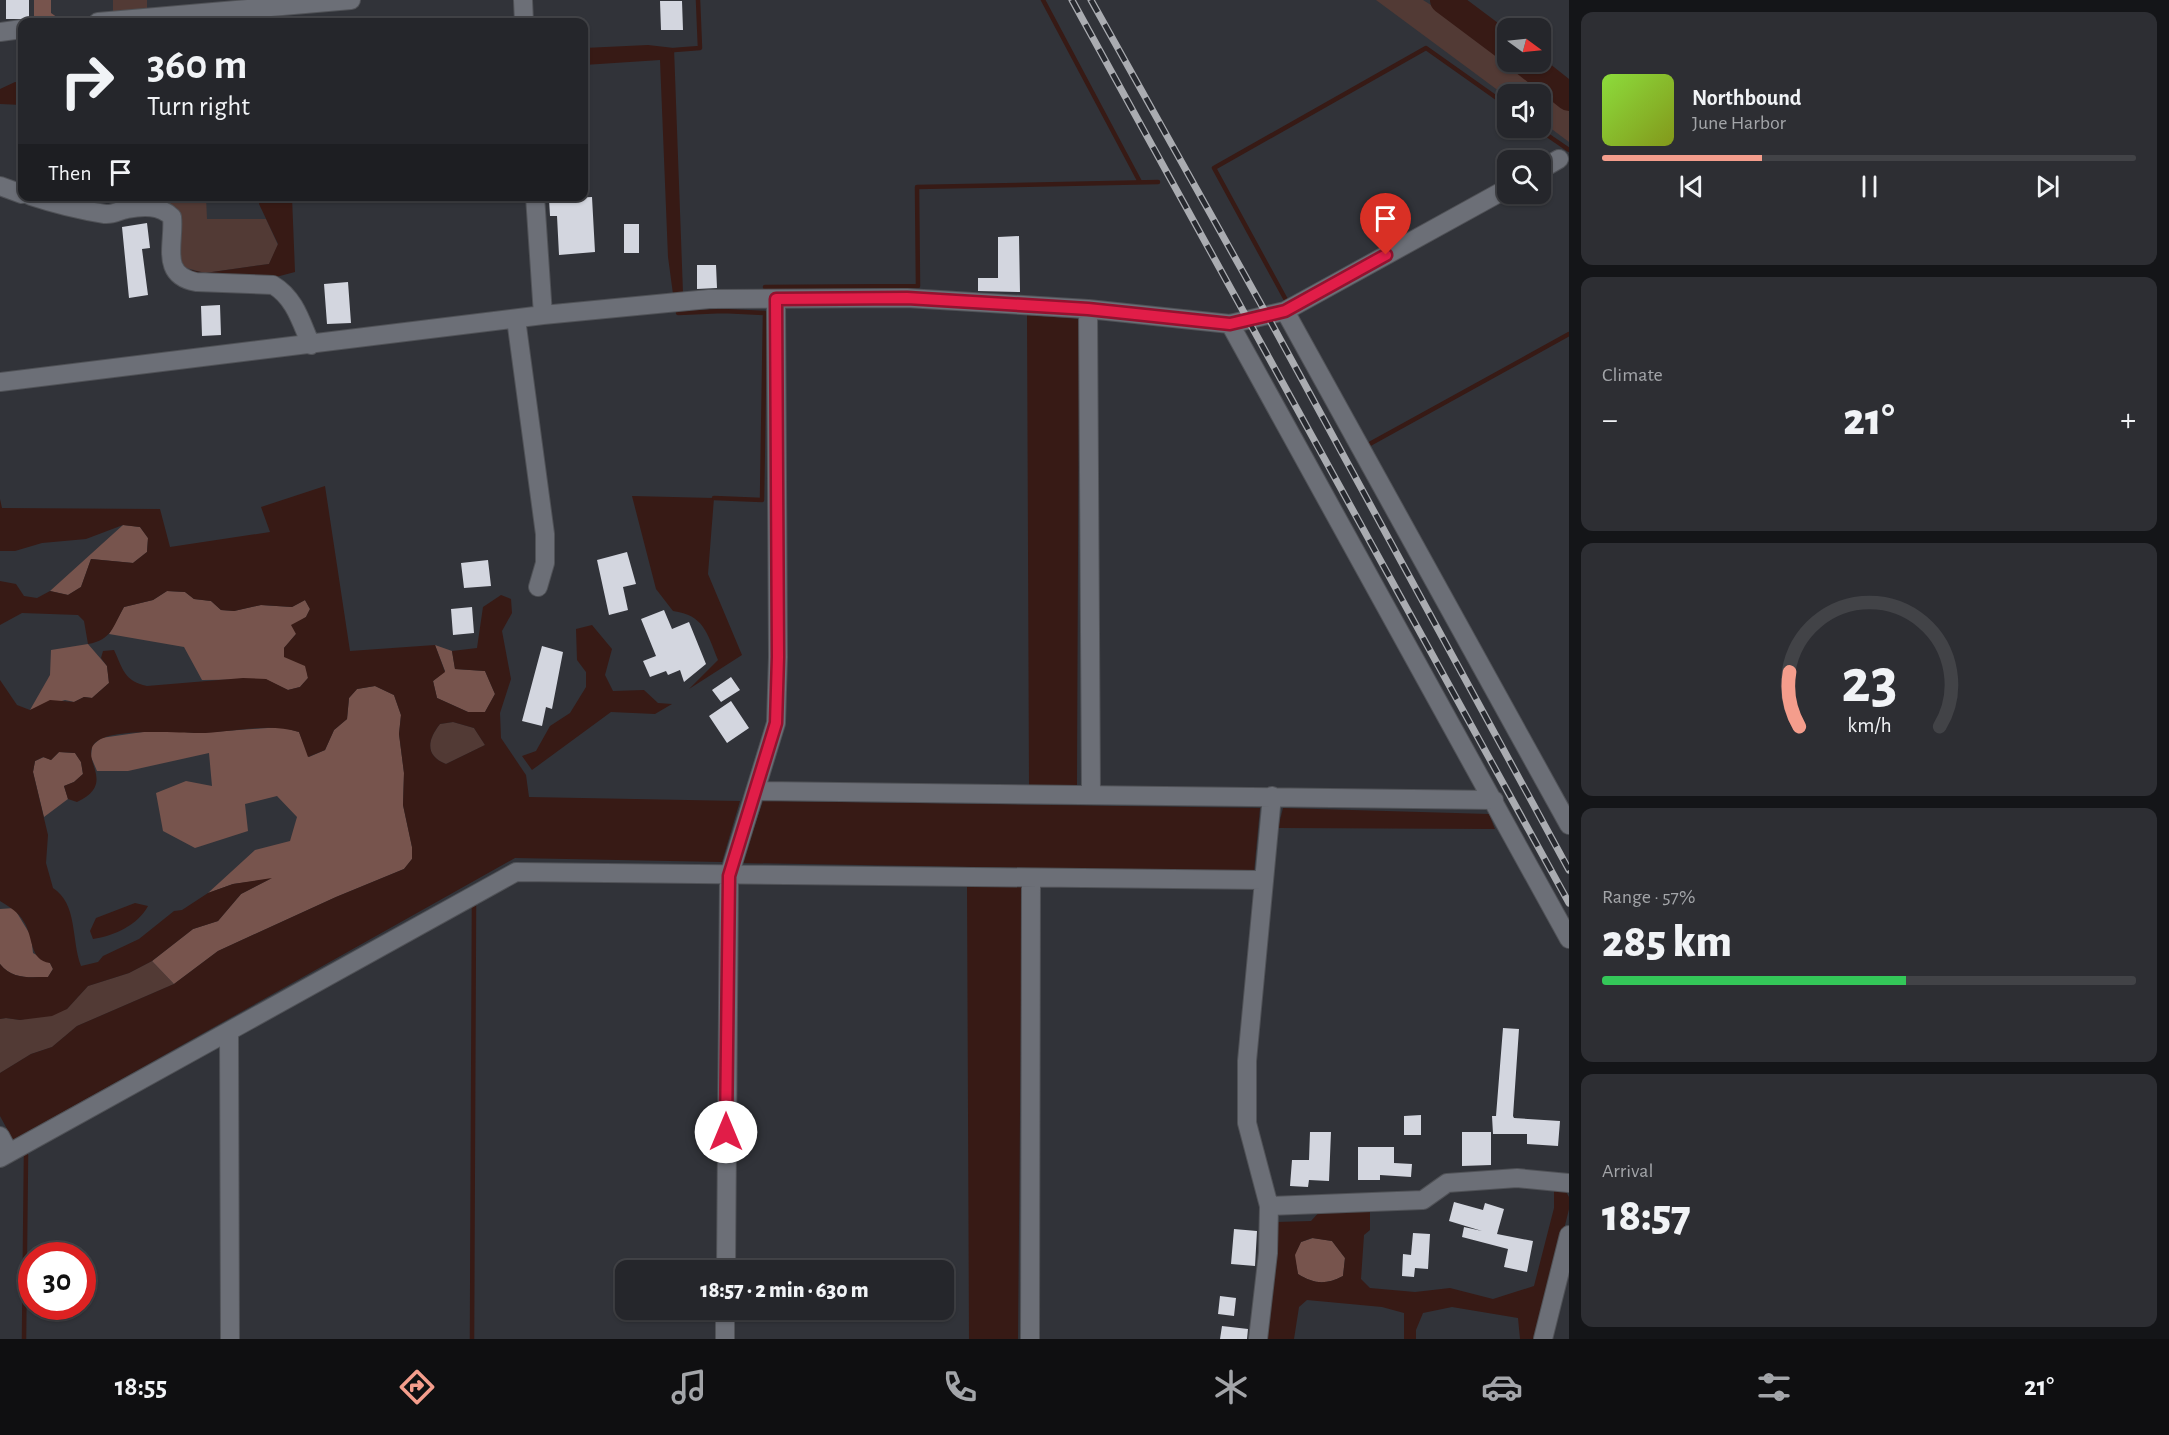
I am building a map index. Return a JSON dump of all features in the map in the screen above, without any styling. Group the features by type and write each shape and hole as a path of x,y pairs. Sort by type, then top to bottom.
{"street":[{"path":"144,18 351,0"},
{"path":"523,0 524,18"},
{"path":"0,32 18,30"},
{"path":"1551,164 1559,159"},
{"path":"0,186 18,193"},
{"path":"0,382 543,315 709,299 907,298 1088,309 1230,324 1285,311 1497,194"},
{"path":"46,201 61,206 108,214 127,208 155,207 166,211 172,217 171,263 177,274 196,282 273,285 284,291 291,300 311,345"},
{"path":"535,201 543,315"},
{"path":"726,1260 729,876 771,744 776,714 776,299"},
{"path":"1088,309 1091,794"},
{"path":"1285,311 1569,825"},
{"path":"516,319 545,534 545,563 538,587"},
{"path":"1230,324 1569,939"},
{"path":"755,791 1091,794 1270,812 1494,800"},
{"path":"1258,1339 1268,1253 1269,1206 1247,1123 1247,1061 1270,812"},
{"path":"0,1136 4,1155 516,872 1262,880"},
{"path":"1030,1339 1031,878"},
{"path":"229,1032 230,1339"},
{"path":"1269,1206 1423,1200 1447,1183 1517,1178 1563,1183"},
{"path":"1543,1339 1569,1235"},
{"path":"725,1339 726,1320"}],"shaded area":[{"path":"34,0 51,0 51,13 58,18 34,18"},
{"path":"113,0 147,0 147,11 113,15"},
{"path":"1376,0 1423,0 1469,29 1497,51 1497,72 1523,72 1539,84 1497,84 1497,90"},
{"path":"648,45 674,48 683,293 673,294 668,257 660,60 588,65 588,48"},
{"path":"18,82 18,105 0,104 0,89"},
{"path":"1551,94 1569,108 1569,142 1551,128"},
{"path":"206,201 207,219 266,219 278,245 269,264 205,273 179,266 163,202"},
{"path":"259,201 292,201 295,272 272,278 253,275 195,275 187,269 205,273 269,264 278,244"},
{"path":"1027,315 1079,319 1077,785 1029,785"},
{"path":"325,486 350,651 435,645 445,672 433,681 437,698 468,712 485,712 495,694 485,671 455,669 452,651 477,648 483,607 501,595 511,599 512,613 502,631 511,679 500,713 501,738 526,775 529,797 740,801 722,862 515,858 13,1140 0,1116 0,1073 31,1054 52,1047 77,1026 174,984 218,951 336,897 404,869 412,859 412,847 403,805 404,773 399,734 401,715 394,695 375,686 357,689 349,698 347,719 334,730 325,750 308,757 299,732 287,729 261,728 210,733 143,732 113,735 94,744 91,758 96,772 95,787 89,795 77,802 68,799 64,786 74,782 83,774 81,762 75,753 59,752 51,760 43,757 35,761 33,772 48,835 46,863 53,888 67,903 81,966 98,962 103,956 139,939 174,911 182,910 208,893 233,884 272,878 241,894 218,921 193,929 152,961 129,973 88,986 67,1009 52,1016 20,1020 0,1019 0,964 10,973 28,977 48,977 53,969 50,963 38,958 22,918 0,901 0,680 17,705 30,710 50,700 74,702 84,697 92,698 109,683 107,666 101,658 103,651 114,650 125,673 133,681 147,686 243,678 266,679 288,690 300,687 308,678 305,666 284,657 284,648 296,634 291,625 306,617 310,609 305,600 292,607 261,605 234,611 221,610 211,601 194,599 185,592 167,591 153,600 124,607 107,636 88,644 84,621 78,615 22,613 0,625 0,581 16,584 24,596 37,598 50,591 68,595 81,587 91,559 133,563 147,552 148,538 140,527 123,525 86,539 42,543 15,551 0,551 0,499 2,508 160,509 170,547 270,532 261,507","holes":["453,722 474,728 485,745 446,764 434,757 430,747 432,736 440,724"]},
{"path":"632,496 714,498 708,574 742,655 689,689 718,660 707,634 698,621 683,613 673,611 656,589"},
{"path":"123,525 140,527 148,538 147,552 133,563 91,559 81,587 68,595 50,591"},
{"path":"167,591 185,592 194,599 211,601 221,610 234,611 261,605 292,607 305,600 310,609 306,617 297,623 296,634 284,648 306,666 308,678 300,687 288,690 265,679 202,680 184,647 109,634 124,607 153,600"},
{"path":"592,625 612,649 605,675 613,691 644,690 658,703 672,704 655,714 611,712 532,770 522,756 536,751 550,726 570,713 586,687 586,672 577,660 576,629"},
{"path":"88,644 107,666 109,683 92,698 84,697 74,702 65,700 30,710 50,675 51,650"},
{"path":"435,645 452,651 455,669 485,671 495,694 485,712 468,712 437,698 433,681 445,671"},
{"path":"375,686 394,695 401,715 399,734 404,773 403,805 412,847 412,859 404,869 336,897 218,951 174,984 152,961 193,929 218,921 241,894 270,879 233,884 208,893 255,850 290,841 297,817 277,796 245,804 248,831 195,848 163,831 156,793 186,781 212,786 209,753 128,771 97,771 91,757 92,746 101,738 157,730 198,733 281,727 299,732 309,757 325,750 334,730 347,719 349,698 357,689"},
{"path":"453,722 474,728 485,745 446,764 434,757 430,747 432,736 440,724"},
{"path":"59,752 75,753 81,762 83,774 74,782 64,786 68,799 44,817 33,772 35,761 44,757 51,760"},
{"path":"763,801 1260,808 1254,872 742,863"},
{"path":"1283,808 1489,814 1495,829 1278,828"},
{"path":"967,885 1022,887 1018,1339 969,1339"},
{"path":"135,903 148,906 138,919 117,932 93,939 90,931 96,918"},
{"path":"14,908 31,936 33,953 50,963 53,969 48,977 16,975 0,964 0,909"},
{"path":"152,961 174,984 77,1026 52,1047 31,1054 0,1073 0,1019 20,1020 67,1009 88,986 129,973"},
{"path":"1554,1187 1564,1188 1569,1197 1569,1209 1548,1295 1533,1339 1520,1339 1518,1318 1452,1307 1423,1313 1416,1330 1416,1339 1404,1339 1404,1313 1382,1307 1307,1300 1299,1307 1294,1339 1267,1339 1277,1222 1311,1221 1322,1209 1370,1209 1370,1230 1364,1235 1361,1279 1370,1288 1415,1292 1450,1288 1493,1299 1534,1286 1554,1208","holes":["1312,1238 1332,1241 1345,1258 1343,1276 1331,1281 1320,1282 1309,1280 1298,1274 1295,1255 1301,1242"]},
{"path":"1313,1238 1332,1241 1345,1258 1343,1276 1331,1281 1320,1282 1309,1280 1298,1274 1294,1255 1301,1242"}],"building":[{"path":"6,0 29,0 29,18 6,19"},
{"path":"660,1 682,1 683,30 661,30"},
{"path":"588,197 592,197 595,252 559,255 557,216 550,216 549,201 588,201"},
{"path":"147,223 150,248 142,249 148,295 129,298 122,227"},
{"path":"624,224 639,224 639,253 624,253"},
{"path":"1019,236 1020,292 978,291 978,278 998,278 998,237"},
{"path":"697,265 716,265 717,288 697,289"},
{"path":"348,282 351,323 327,324 324,284"},
{"path":"220,305 221,335 202,336 201,306"},
{"path":"627,552 636,584 623,587 628,610 609,615 597,560"},
{"path":"488,560 491,586 464,588 461,563"},
{"path":"472,607 474,633 453,635 451,609"},
{"path":"664,610 672,629 689,622 706,664 684,682 680,670 668,675 666,671 650,677 643,661 656,656 641,619"},
{"path":"542,646 563,652 552,709 546,707 542,726 522,721"},
{"path":"731,677 740,690 721,702 712,690"},
{"path":"731,701 749,728 727,743 709,716"},
{"path":"1503,1028 1519,1029 1513,1116 1514,1118 1560,1121 1558,1146 1527,1144 1527,1134 1493,1134 1492,1116 1496,1116"},
{"path":"1421,1115 1421,1135 1404,1135 1404,1116"},
{"path":"1310,1132 1331,1132 1329,1181 1309,1180 1308,1187 1290,1186 1292,1160 1309,1160"},
{"path":"1462,1132 1491,1132 1491,1165 1462,1166"},
{"path":"1358,1147 1394,1147 1394,1163 1412,1164 1411,1177 1380,1175 1380,1180 1358,1180"},
{"path":"1454,1202 1483,1210 1485,1203 1504,1209 1497,1234 1533,1241 1527,1272 1504,1267 1508,1249 1462,1237 1464,1227 1482,1231 1449,1221"},
{"path":"1234,1229 1257,1231 1255,1266 1231,1264"},
{"path":"1413,1233 1430,1234 1428,1269 1415,1268 1414,1277 1402,1276 1403,1254 1411,1255"},
{"path":"1220,1296 1236,1298 1234,1316 1218,1314"},
{"path":"1222,1326 1248,1329 1247,1339 1220,1339"}],"waterway":[{"path":"674,50 700,48 698,0"},
{"path":"1043,0 1140,182"},
{"path":"1444,0 1497,40"},
{"path":"1286,300 1214,168 1426,48 1497,98"},
{"path":"1538,72 1569,97"},
{"path":"1551,138 1569,150"},
{"path":"765,287 918,286 917,187 1158,182"},
{"path":"678,313 723,311 765,313 762,500 714,498"},
{"path":"1366,446 1569,334"},
{"path":"472,1339 474,903"},
{"path":"24,1339 26,1155"}],"railway":[{"path":"1072,0 1569,903"},
{"path":"1091,0 1267,315 1569,870"}],"route":[{"path":"726,1132 729,876 776,723 778,657 776,299 907,298 1088,309 1230,324 1285,311 1386,255"}]}
